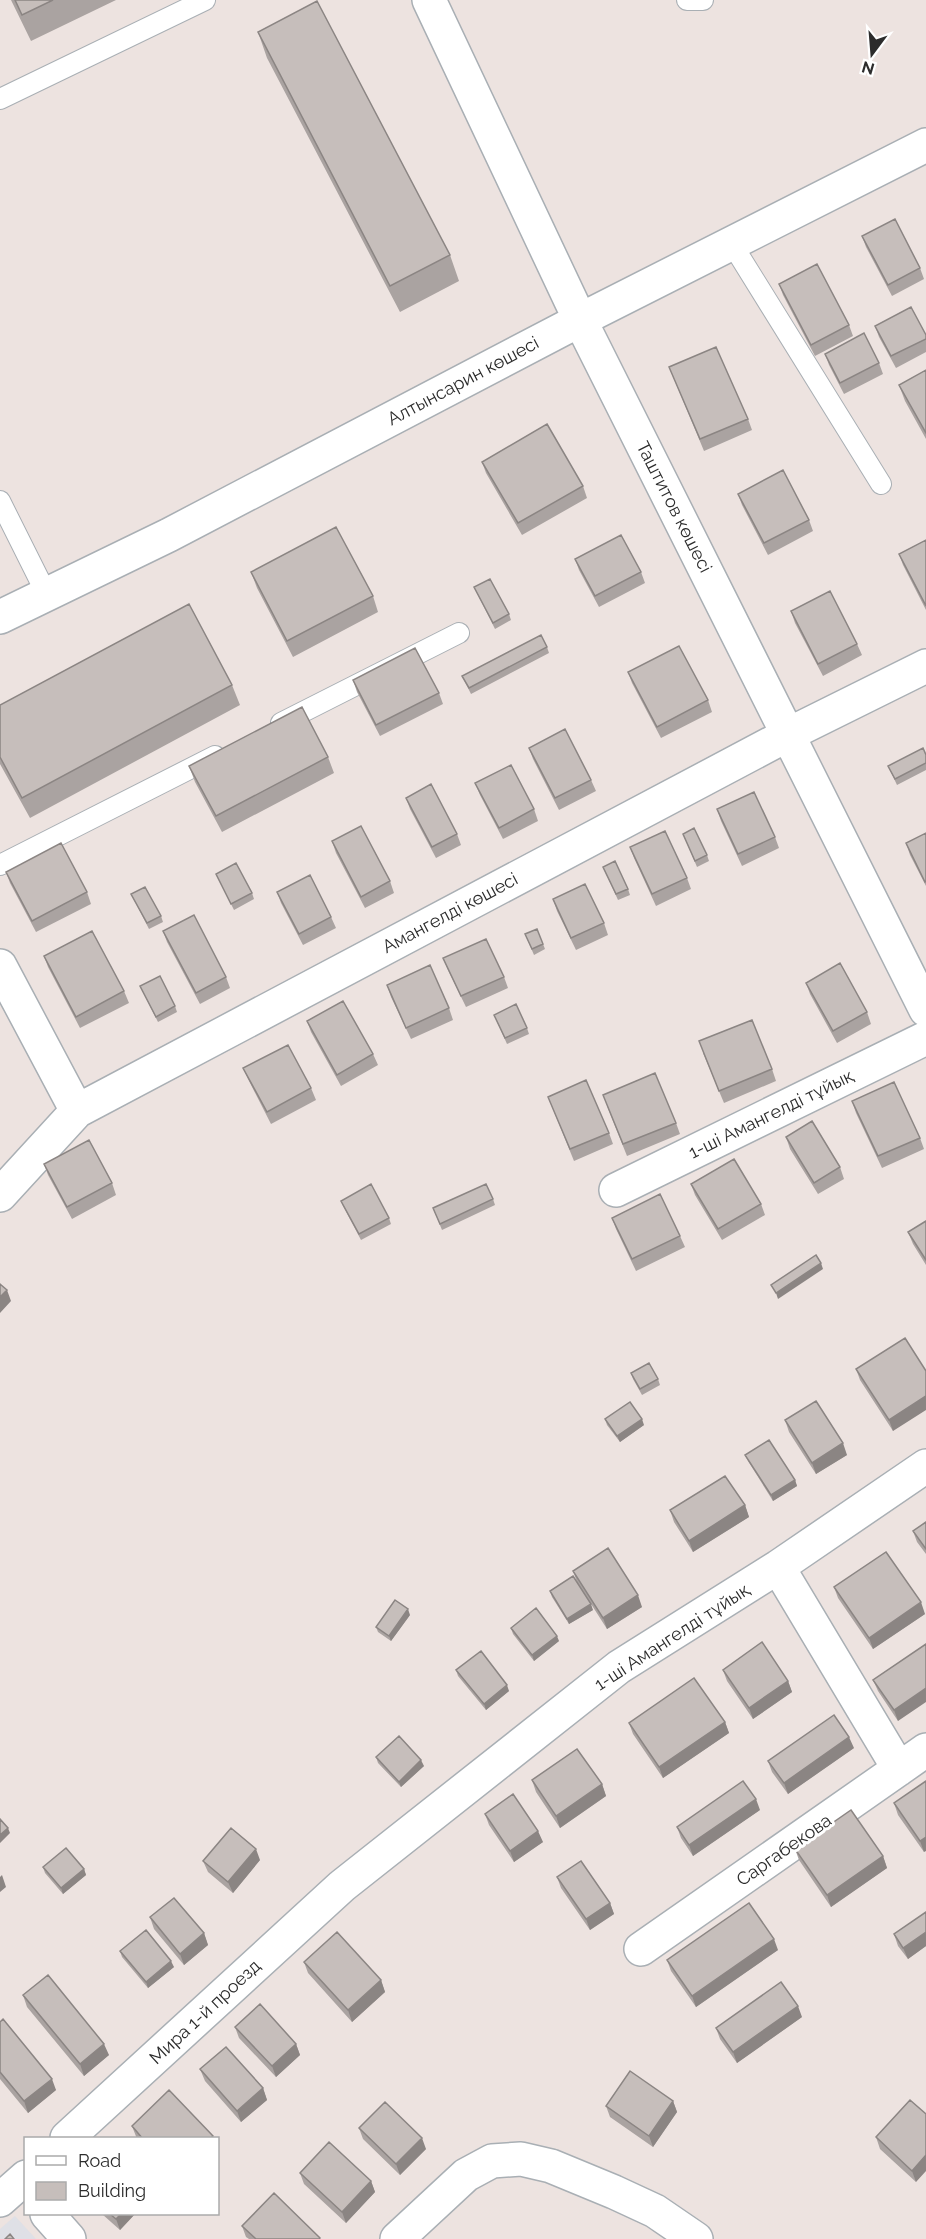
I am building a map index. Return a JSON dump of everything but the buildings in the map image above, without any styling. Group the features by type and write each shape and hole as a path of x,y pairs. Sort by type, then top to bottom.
{"street":[{"name":"Таштитов көшесі","path":"429,0 580,320 926,1010"},
{"name":"Алтынсарин көшесі","path":"0,617 169,535 580,320 926,145"},
{"name":"Амангелді көшесі","path":"0,1195 77,1111 789,734 926,666"},
{"path":"0,966 77,1111"},
{"name":"1-ші Амангелді тұйық","path":"616,1190 926,1038"},
{"name":"1-ші Амангелді тұйық","path":"342,1886 619,1667 778,1567 926,1466"},
{"path":"778,1567 899,1769"},
{"name":"Саргабекова","path":"641,1949 926,1750"},
{"name":"Мира 1-й проезд","path":"69,2137 342,1886"},
{"path":"397,2239 466,2175 492,2161 521,2159 551,2166 614,2192 654,2211 696,2239"},
{"path":"48,2215 69,2239"}],"lane":[{"path":"0,99 205,0"},
{"path":"687,0 703,0"},
{"path":"732,244 881,484"},
{"path":"0,501 46,593"},
{"path":"267,730 459,633"},
{"path":"0,865 235,746"}],"shaded area":[{"path":"15,2216 36,2239 0,2239 0,2229"}]}
